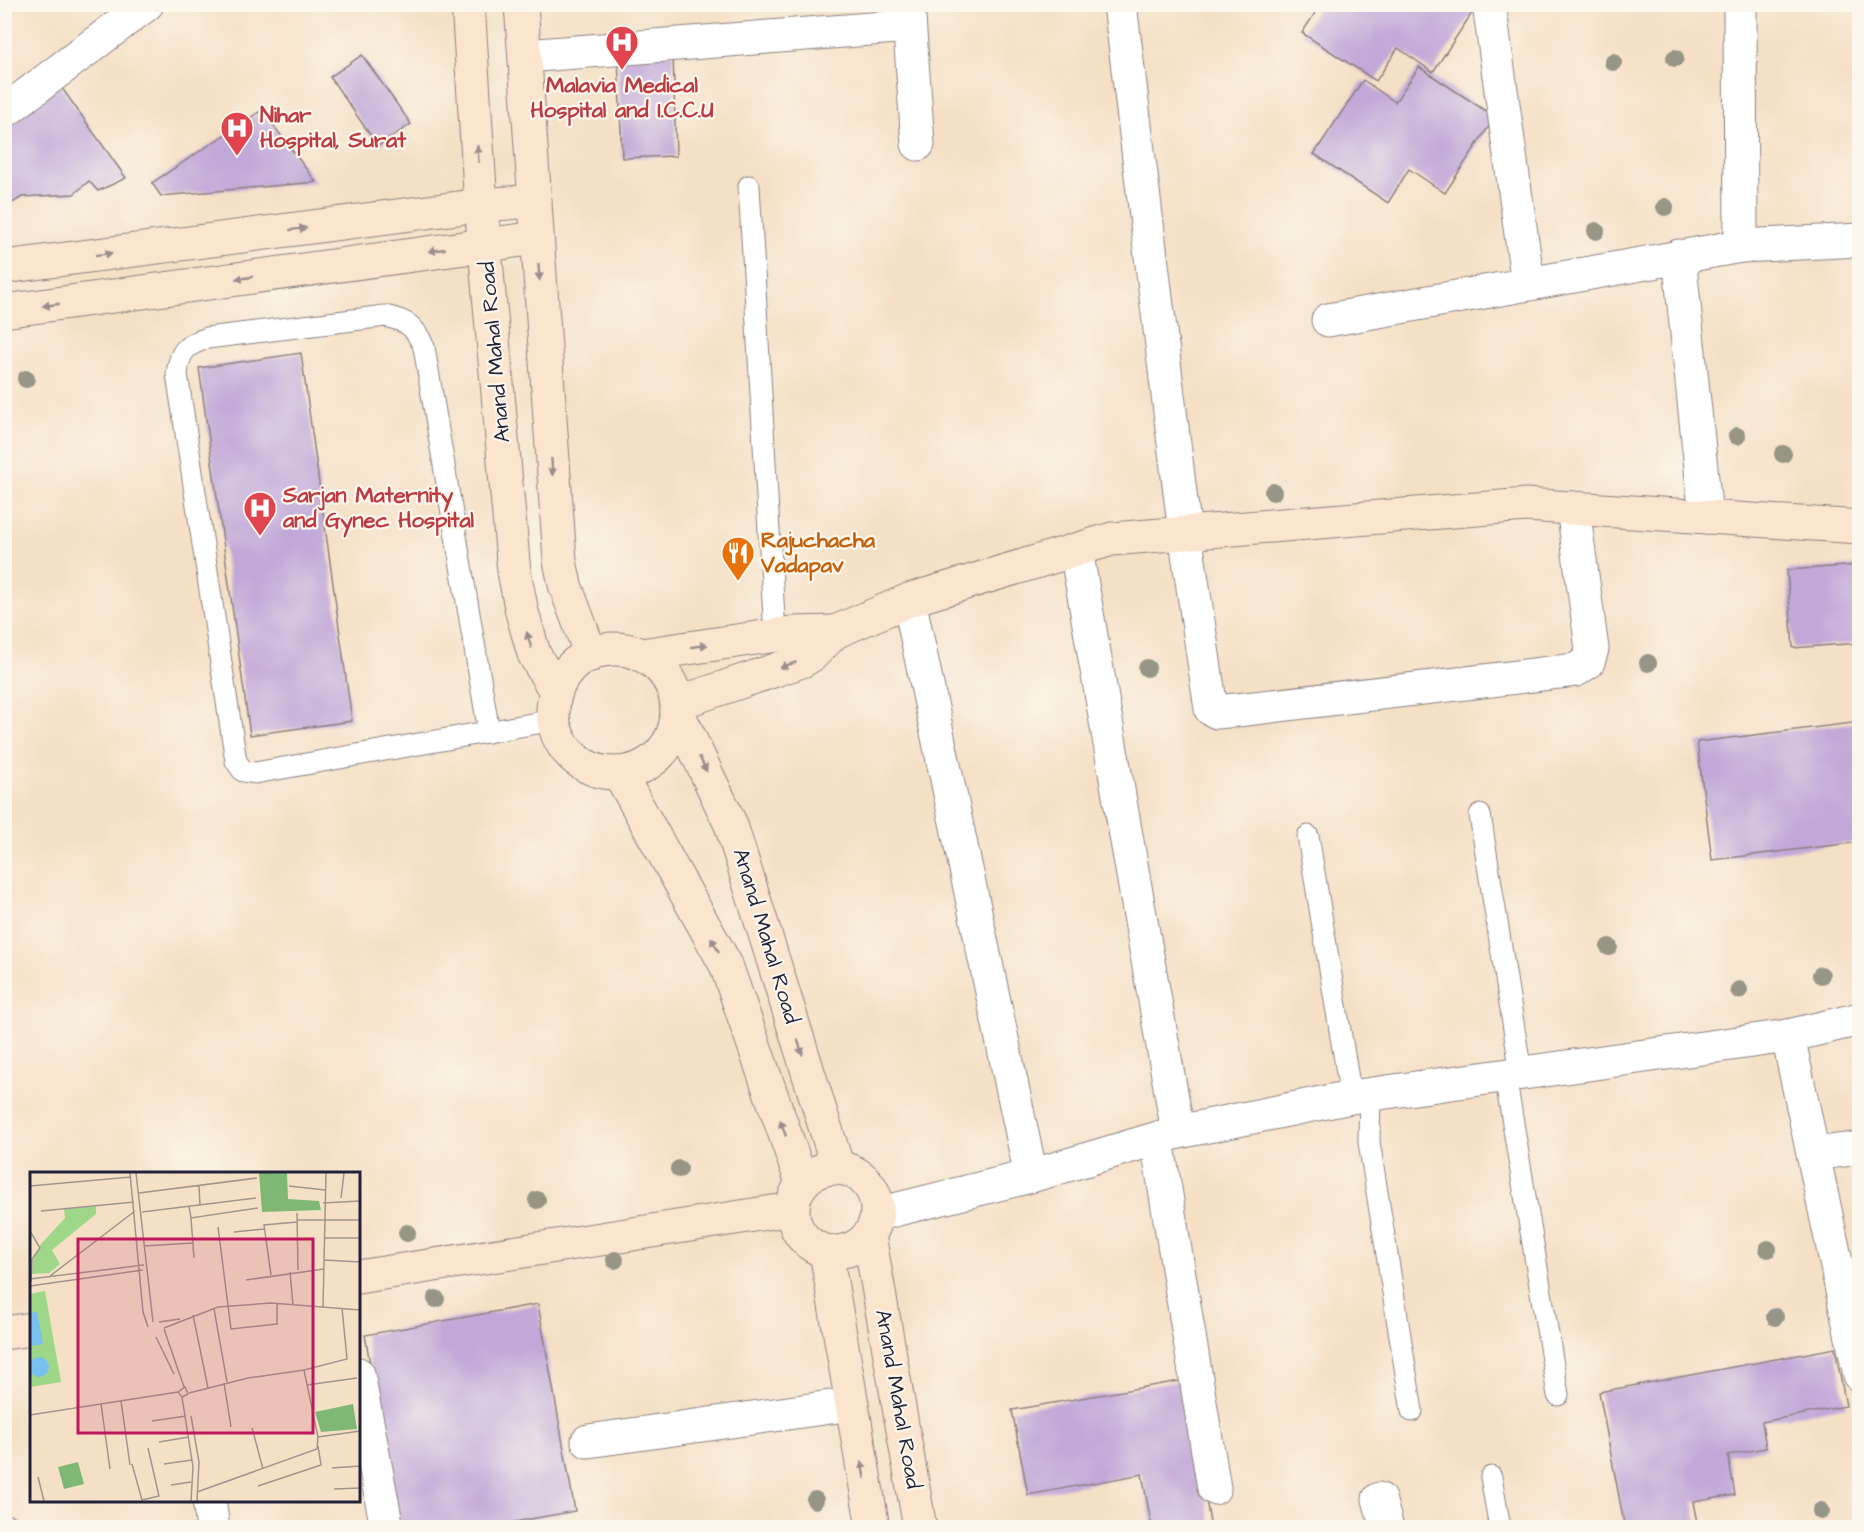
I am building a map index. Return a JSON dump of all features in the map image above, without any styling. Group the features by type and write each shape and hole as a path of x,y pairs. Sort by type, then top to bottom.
{"main road":[{"name":"Anand Mahal Road","path":"468,4 481,205 514,572 534,654 555,706"},
{"path":"521,4 560,561 565,585 591,655"},
{"path":"4,267 481,205 535,201"},
{"path":"4,311 537,238"},
{"path":"677,707 802,661 812,655 835,632 909,600 1112,539 1526,505 1860,527"},
{"path":"641,655 791,633 835,632"},
{"path":"621,650 641,655 659,666 671,683 677,707 676,724 669,742 656,758 639,768 620,773 599,771 581,763 566,749 556,732 555,706 566,673 581,659 591,655 600,651 621,650"},
{"name":"Anand Mahal Road","path":"677,707 731,825 838,1168"},
{"name":"Anand Mahal Road","path":"620,773 726,965 797,1196"},
{"path":"838,1168 851,1171 872,1188 877,1201 874,1225 855,1248 841,1253 826,1252 812,1246 801,1237 794,1224 797,1196 812,1175 824,1169 838,1168"},
{"path":"360,1277 797,1196"},
{"name":"Anand Mahal Road","path":"874,1225 920,1527"},
{"name":"Anand Mahal Road","path":"826,1252 873,1527"},
{"path":"4,1333 30,1329"}],"street":[{"path":"4,112 147,4"},
{"path":"1120,4 1185,533 1211,709 1217,712 1576,670 1588,662 1593,649 1574,508"},
{"path":"1489,4 1528,284"},
{"path":"1740,4 1741,246"},
{"path":"525,56 908,15 918,144"},
{"path":"1328,320 1741,246 1860,240"},
{"path":"1679,256 1706,517"},
{"path":"1076,550 1167,1136 1214,1488"},
{"path":"909,600 1031,1176"},
{"path":"874,1225 1167,1136 1360,1096 1788,1036 1860,1019"},
{"path":"1788,1036 1860,1375"},
{"path":"1813,1154 1860,1148"},
{"path":"360,1385 387,1527"},
{"path":"588,1441 852,1404"},
{"path":"209,1502 213,1527"}],"lane":[{"path":"749,186 775,635"},
{"path":"489,732 424,347 418,333 404,320 385,316 207,338 190,344 179,357 177,374 236,761 243,771 255,774 489,732 555,706"},
{"path":"1480,815 1513,1074 1558,1395"},
{"path":"1308,836 1369,1142 1412,1411"},
{"path":"1491,1477 1500,1527"}],"building":[{"path":"1321,4 1478,4 1433,72 1398,48 1376,81 1302,33"},
{"path":"673,53 676,156 622,158 618,55"},
{"path":"362,55 411,124 378,146 330,77"},
{"path":"1419,67 1495,117 1445,193 1409,169 1388,203 1314,154 1363,80 1395,102"},
{"path":"59,84 126,178 98,191 89,181 74,194 22,197 4,208 4,123"},
{"path":"262,110 316,182 161,196 152,183"},
{"path":"301,353 352,721 250,735 199,368"},
{"path":"1860,565 1860,643 1793,648 1787,570"},
{"path":"1860,722 1860,842 1712,860 1697,742"},
{"path":"538,1304 575,1511 482,1528 399,1528 365,1335"},
{"path":"1835,1348 1846,1406 1762,1422 1766,1448 1728,1455 1735,1495 1693,1502 1698,1528 1625,1528 1599,1392"},
{"path":"1185,1380 1211,1528 1152,1528 1142,1474 1028,1495 1012,1410"}],"place":[{"name":"Malavia Medical Hospital and I.C.C.U","path":"622,71"},
{"name":"Nihar Hospital, Surat","path":"237,157"},
{"name":"Sarjan Maternity and Gynec Hospital","path":"260,537"},
{"name":"Rajuchacha Vadapav","path":"738,582"}]}
